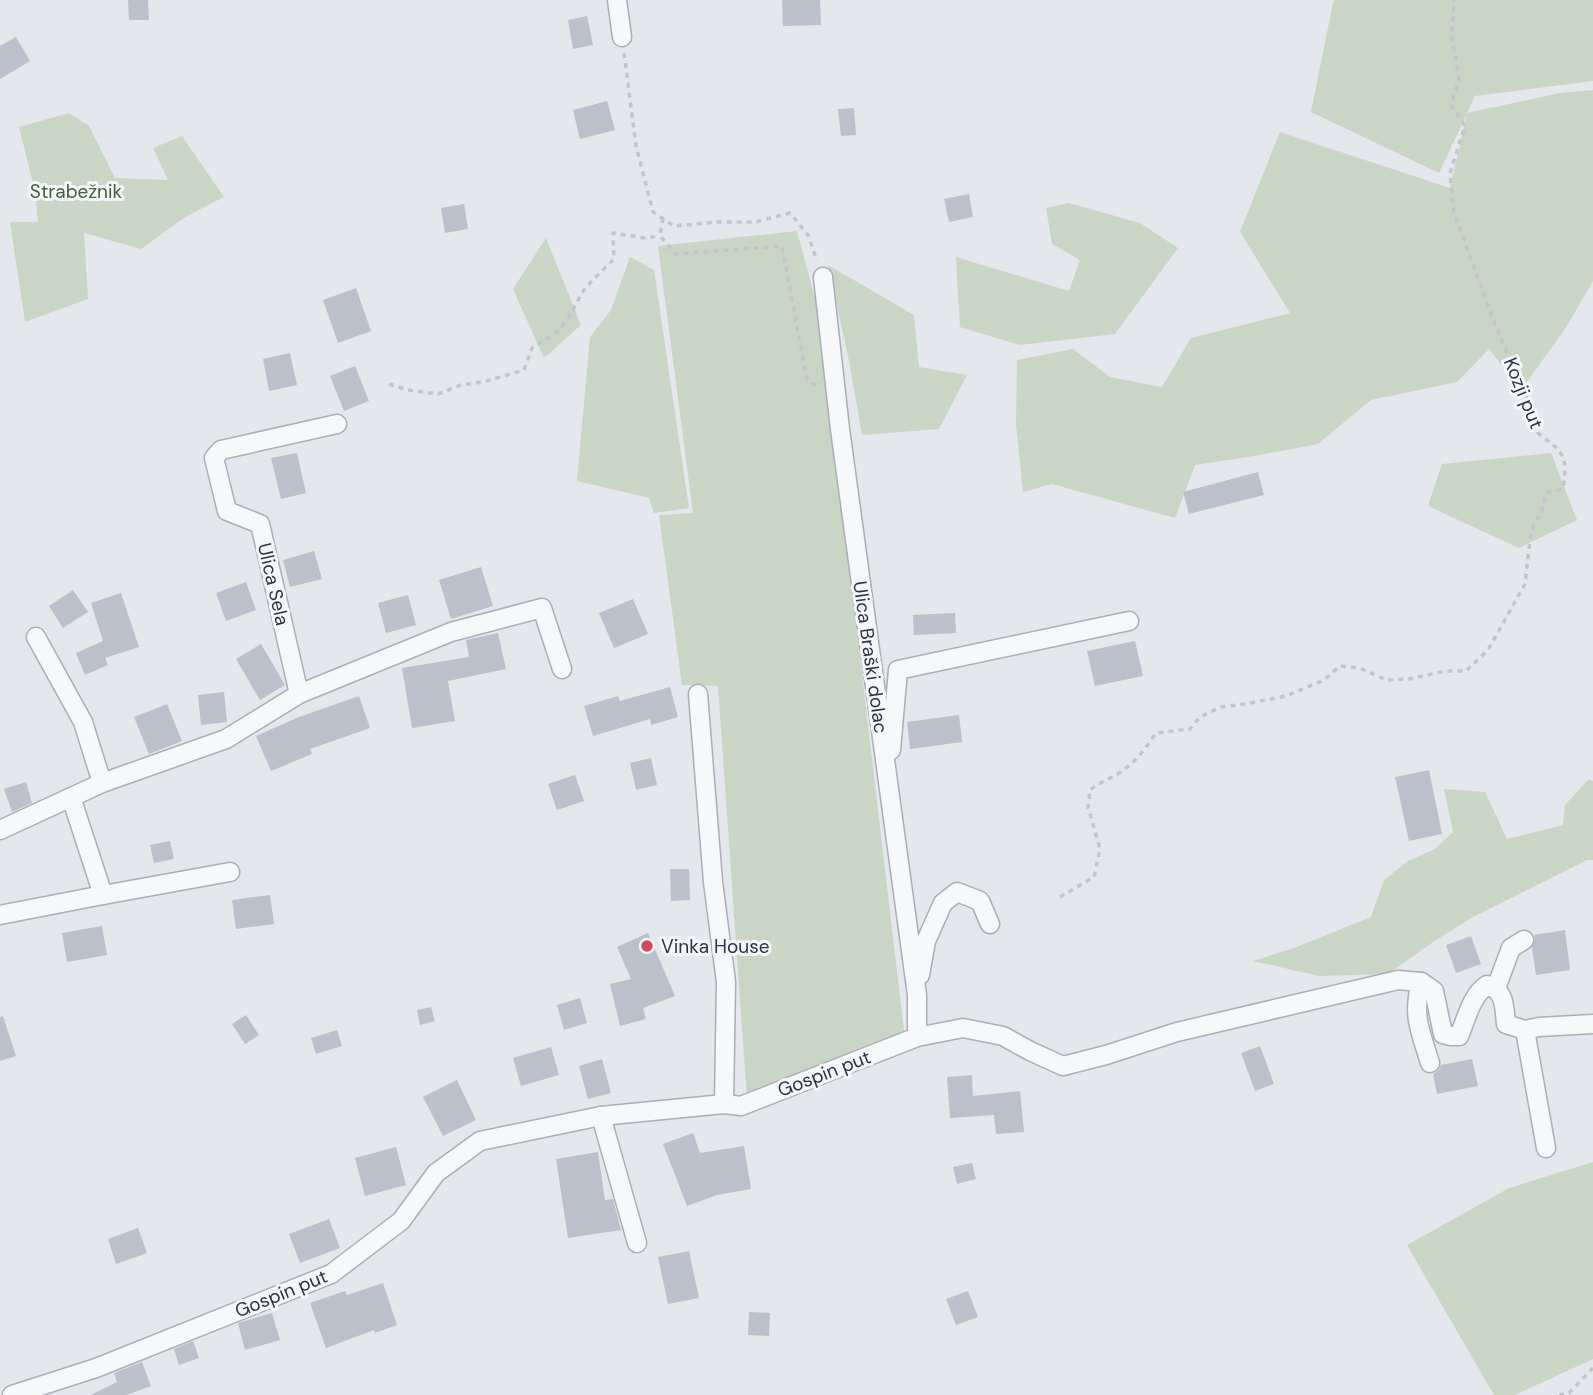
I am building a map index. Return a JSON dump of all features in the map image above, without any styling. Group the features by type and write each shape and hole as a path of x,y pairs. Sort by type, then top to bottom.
{"street":[{"path":"617,0 622,37"},
{"name":"Ulica Braški dolac","path":"823,277 842,443 917,995 917,1037"},
{"name":"Ulica Sela","path":"299,694 260,523 227,511 214,458 221,450 337,424"},
{"path":"0,830 102,783 226,739 299,694 451,632 542,608 562,669"},
{"path":"888,781 898,670 1129,621"},
{"path":"36,637 83,722 102,783"},
{"path":"698,694 713,882 726,982 724,1104"},
{"path":"71,797 103,895"},
{"path":"0,915 230,873"},
{"path":"917,995 926,941 943,903 957,892 979,901 990,924"},
{"path":"1496,988 1511,948 1524,940"},
{"name":"Gospin put","path":"12,1395 96,1368 331,1274 401,1220 436,1174 480,1141 601,1116 724,1104 741,1106 917,1037 963,1028 1003,1036 1063,1066 1177,1032 1398,980 1421,982"},
{"path":"1430,1063 1417,1019 1416,1000 1421,982 1434,991 1443,1034 1451,1037 1459,1036 1478,991 1487,985 1496,988 1503,999 1506,1024 1525,1030 1593,1024"},
{"path":"1525,1030 1546,1148"},
{"path":"601,1116 637,1243"}],"path":[{"name":"Kozji put","path":"1060,897 1094,877 1100,849 1088,807 1090,790 1124,770 1156,733 1189,729 1200,717 1221,707 1286,695 1324,680 1340,666 1360,668 1386,680 1409,679 1446,671 1466,671 1488,650 1525,584 1531,531 1543,508 1546,493 1563,489 1566,468 1560,450 1538,433 1534,414 1491,315 1454,213 1450,173 1465,126 1451,105 1459,80 1452,36 1454,0"},
{"path":"622,37 636,146 653,212 674,226 755,222 790,214 808,235 823,277"},
{"path":"660,236 663,218"},
{"path":"389,384 438,394 461,385 483,382 524,370 532,348 556,333 567,320 585,288 614,259 613,233 645,238 660,236"},
{"path":"660,236 676,254 782,246 807,380 818,387 836,389"},
{"path":"1559,1395 1569,1393 1593,1368"}],"green space":[{"path":"1335,0 1593,0 1593,81 1475,96 1467,113 1560,93 1593,90 1593,281 1565,329 1521,390 1489,349 1457,382 1371,400 1318,444 1195,465 1175,518 1052,484 1023,492 1016,425 1017,360 1073,349 1110,377 1162,387 1191,338 1290,313 1240,232 1280,132 1450,188 1467,114 1439,173 1311,112"},
{"name":"Strabežnik","path":"69,113 89,126 115,178 168,180 153,148 182,136 224,197 185,217 141,249 84,233 88,299 25,322 10,222 38,222 35,191 19,127"},
{"path":"1069,203 1140,223 1178,248 1115,334 1020,345 960,327 956,257 1069,291 1080,260 1052,244 1046,208"},
{"path":"797,231 823,328 906,1048 747,1099 718,686 682,685 659,515 693,513 658,246"},
{"path":"546,238 581,325 544,358 513,289"},
{"path":"630,257 654,270 689,508 654,513 649,498 577,481 590,337 611,310"},
{"path":"828,265 914,315 919,367 967,375 939,429 862,435"},
{"path":"1551,453 1577,520 1519,548 1428,506 1442,464"},
{"path":"1589,779 1593,781 1593,860 1587,860 1473,917 1388,974 1319,976 1253,961 1294,948 1371,917 1384,880 1408,861 1435,849 1453,832 1444,789 1485,792 1507,839 1563,825 1565,805"},
{"path":"1593,1162 1593,1359 1515,1395 1494,1395 1407,1245 1509,1188"}],"building":[{"path":"128,0 148,0 149,20 129,20"},
{"path":"782,0 820,0 821,25 783,26"},
{"path":"587,16 593,45 573,49 568,20"},
{"path":"16,37 30,61 0,79 0,46"},
{"path":"607,101 615,130 580,139 573,110"},
{"path":"854,108 856,135 841,136 838,109"},
{"path":"969,194 973,217 949,222 944,199"},
{"path":"464,204 468,229 445,233 441,208"},
{"path":"356,288 371,331 338,343 323,300"},
{"path":"290,353 297,385 269,391 263,359"},
{"path":"355,366 369,401 344,411 330,376"},
{"path":"297,453 306,493 281,499 271,458"},
{"path":"1258,472 1264,495 1189,514 1183,492"},
{"path":"314,551 322,579 290,587 283,560"},
{"path":"481,567 493,606 451,619 439,580"},
{"path":"246,582 256,610 226,621 216,593"},
{"path":"73,590 88,612 63,628 49,606"},
{"path":"121,593 139,647 105,658 108,665 85,675 76,653 103,641 91,603"},
{"path":"408,595 416,625 386,633 378,603"},
{"path":"633,599 648,634 614,648 599,613"},
{"path":"955,613 956,633 914,635 913,615"},
{"path":"498,633 506,669 448,681 455,721 412,728 402,668 469,657 466,640"},
{"path":"1135,641 1143,676 1095,686 1087,651"},
{"path":"261,644 285,685 260,700 236,659"},
{"path":"670,687 678,717 651,725 650,719 593,736 584,706 618,696 620,701"},
{"path":"224,692 227,722 201,725 198,695"},
{"path":"359,696 370,728 310,749 312,754 271,771 256,736 299,717"},
{"path":"167,704 182,741 149,754 134,717"},
{"path":"959,715 962,742 910,749 907,722"},
{"path":"651,758 657,785 636,790 630,763"},
{"path":"1429,770 1442,834 1409,841 1395,777"},
{"path":"575,775 584,801 557,810 548,784"},
{"path":"26,782 32,803 12,812 4,789"},
{"path":"170,841 174,859 154,863 150,845"},
{"path":"670,869 689,869 690,900 671,901"},
{"path":"270,895 274,924 236,929 232,900"},
{"path":"102,926 107,955 67,962 62,933"},
{"path":"1565,930 1570,970 1536,975 1532,948 1534,935"},
{"path":"648,933 675,996 643,1008 646,1019 620,1026 610,984 631,979 617,947"},
{"path":"1471,936 1481,964 1456,973 1446,945"},
{"path":"580,998 587,1023 564,1030 557,1005"},
{"path":"431,1007 435,1021 420,1025 417,1010"},
{"path":"246,1015 259,1035 245,1044 232,1024"},
{"path":"3,1016 16,1056 0,1061 0,1017"},
{"path":"337,1030 342,1046 316,1054 311,1038"},
{"path":"1260,1046 1274,1084 1255,1091 1241,1053"},
{"path":"551,1047 559,1075 521,1086 513,1058"},
{"path":"602,1059 611,1093 588,1099 579,1066"},
{"path":"1472,1059 1478,1086 1437,1094 1433,1074 1441,1065"},
{"path":"972,1075 973,1096 1020,1091 1024,1132 996,1134 994,1115 950,1118 947,1077"},
{"path":"457,1080 476,1120 443,1136 423,1097"},
{"path":"693,1133 700,1153 744,1146 751,1189 717,1195 687,1206 663,1144"},
{"path":"396,1147 406,1185 365,1196 355,1158"},
{"path":"598,1152 605,1200 613,1199 621,1230 568,1238 556,1159"},
{"path":"972,1163 976,1179 957,1184 953,1167"},
{"path":"329,1219 340,1248 300,1263 289,1234"},
{"path":"138,1228 147,1253 116,1264 108,1239"},
{"path":"689,1251 699,1298 668,1304 658,1257"},
{"path":"383,1283 397,1325 375,1333 374,1330 326,1348 310,1303 345,1291 347,1295"},
{"path":"968,1291 978,1317 956,1325 946,1299"},
{"path":"749,1312 770,1313 769,1336 748,1335"},
{"path":"272,1313 280,1340 245,1350 238,1323"},
{"path":"193,1341 199,1358 179,1365 174,1349"},
{"path":"142,1362 151,1386 127,1395 91,1395 117,1382 114,1373"}],"place":[{"name":"Vinka House","path":"647,946"}]}
